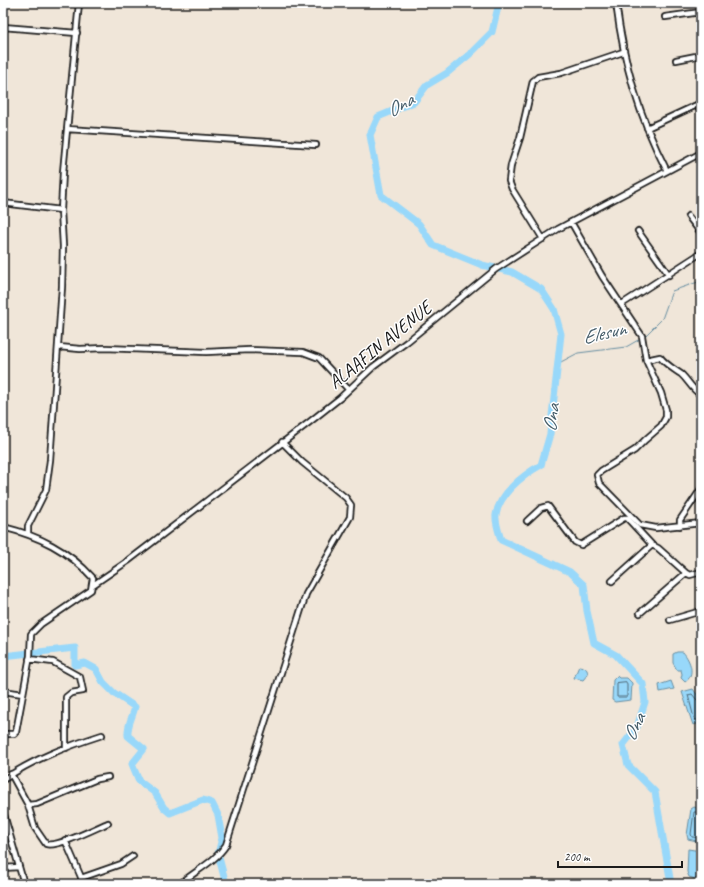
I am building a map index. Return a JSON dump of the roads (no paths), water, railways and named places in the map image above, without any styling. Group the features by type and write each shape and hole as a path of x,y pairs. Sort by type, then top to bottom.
{"street":[{"path":"28,533 28,526 46,490 59,347 64,246 61,210 79,3"},
{"path":"616,3 623,52 629,79 647,128 667,171"},
{"path":"665,17 701,12"},
{"path":"3,27 77,33"},
{"path":"543,239 509,182 511,165 520,138 533,81 538,77 561,73 623,52"},
{"path":"676,60 701,55"},
{"path":"647,128 701,103"},
{"path":"67,129 316,145"},
{"name":"ALAAFIN AVENUE","path":"30,658 31,634 34,630 87,593 93,585 128,561 329,407 373,366 408,341 496,269 571,222 701,153"},
{"path":"3,203 61,210"},
{"path":"688,216 701,233"},
{"path":"571,222 602,276 622,304 642,339 646,360 666,406 666,417 661,426 635,450 601,471 597,478 601,486 613,496 640,525 656,528 701,523"},
{"path":"638,231 669,275"},
{"path":"622,304 701,253"},
{"path":"59,347 206,352 250,350 303,352 319,358 348,389"},
{"path":"646,360 660,357 701,395"},
{"path":"180,884 220,853 226,845 306,594 343,531 351,510 349,502 342,494 302,462 282,442"},
{"path":"680,526 680,520 701,489"},
{"path":"527,521 541,508 548,506 575,542 579,545 583,545 624,518 629,520 652,545 658,548 686,573 690,575 701,572"},
{"path":"3,526 28,533 50,543 74,559 93,578 93,585"},
{"path":"640,533 644,526"},
{"path":"612,581 652,545"},
{"path":"640,613 686,573"},
{"path":"670,620 701,611"},
{"path":"3,734 14,734 16,732 30,658 53,662 80,676 83,691 71,693 66,697 66,748"},
{"path":"3,691 23,694"},
{"path":"3,780 11,774 66,748 102,735"},
{"path":"11,774 28,805 35,828 46,844 50,845 66,840 108,824"},
{"path":"28,805 37,804 97,779 108,777"},
{"path":"3,811 24,884"},
{"path":"66,840 84,884"},
{"path":"81,878 121,864 133,856"},
{"path":"3,868 19,867"}],"water":[{"path":"683,652 690,663 691,672 685,682 681,678 681,670 677,670 673,663 673,654"},
{"path":"579,666 585,668 588,672 583,680 574,678"},
{"path":"617,676 619,678 627,678 632,683 631,700 615,702 612,700 613,680"},
{"path":"671,681 674,689 660,692 659,685"},
{"path":"693,689 701,700 701,723 693,725 682,692"},
{"path":"694,807 701,809 701,842 688,839 687,835 691,809"},
{"path":"688,849 701,851 701,881 689,877 687,872"}],"waterway":[{"name":"Ona","path":"499,3 492,32 470,54 447,73 427,85 414,102 378,117 370,135 381,195 419,224 433,245 482,265 512,272 541,289 554,309 561,334 550,434 541,465 527,474 507,493 498,507 496,515 497,524 501,540 570,572 584,585 587,611 594,643 616,655 643,684 645,702 637,727 623,745 628,765 655,792 671,884"},
{"name":"Elesun","path":"645,336 662,319 672,291 701,281"},
{"name":"Elesun","path":"559,363 578,353 626,347 640,339"},
{"path":"3,656 75,648 75,665 85,663 96,669 103,682 114,693 135,707 129,725 128,736 144,749 132,764 139,781 155,793 164,808 170,813 203,800 212,803 218,815 222,838 218,854 226,884"}]}
